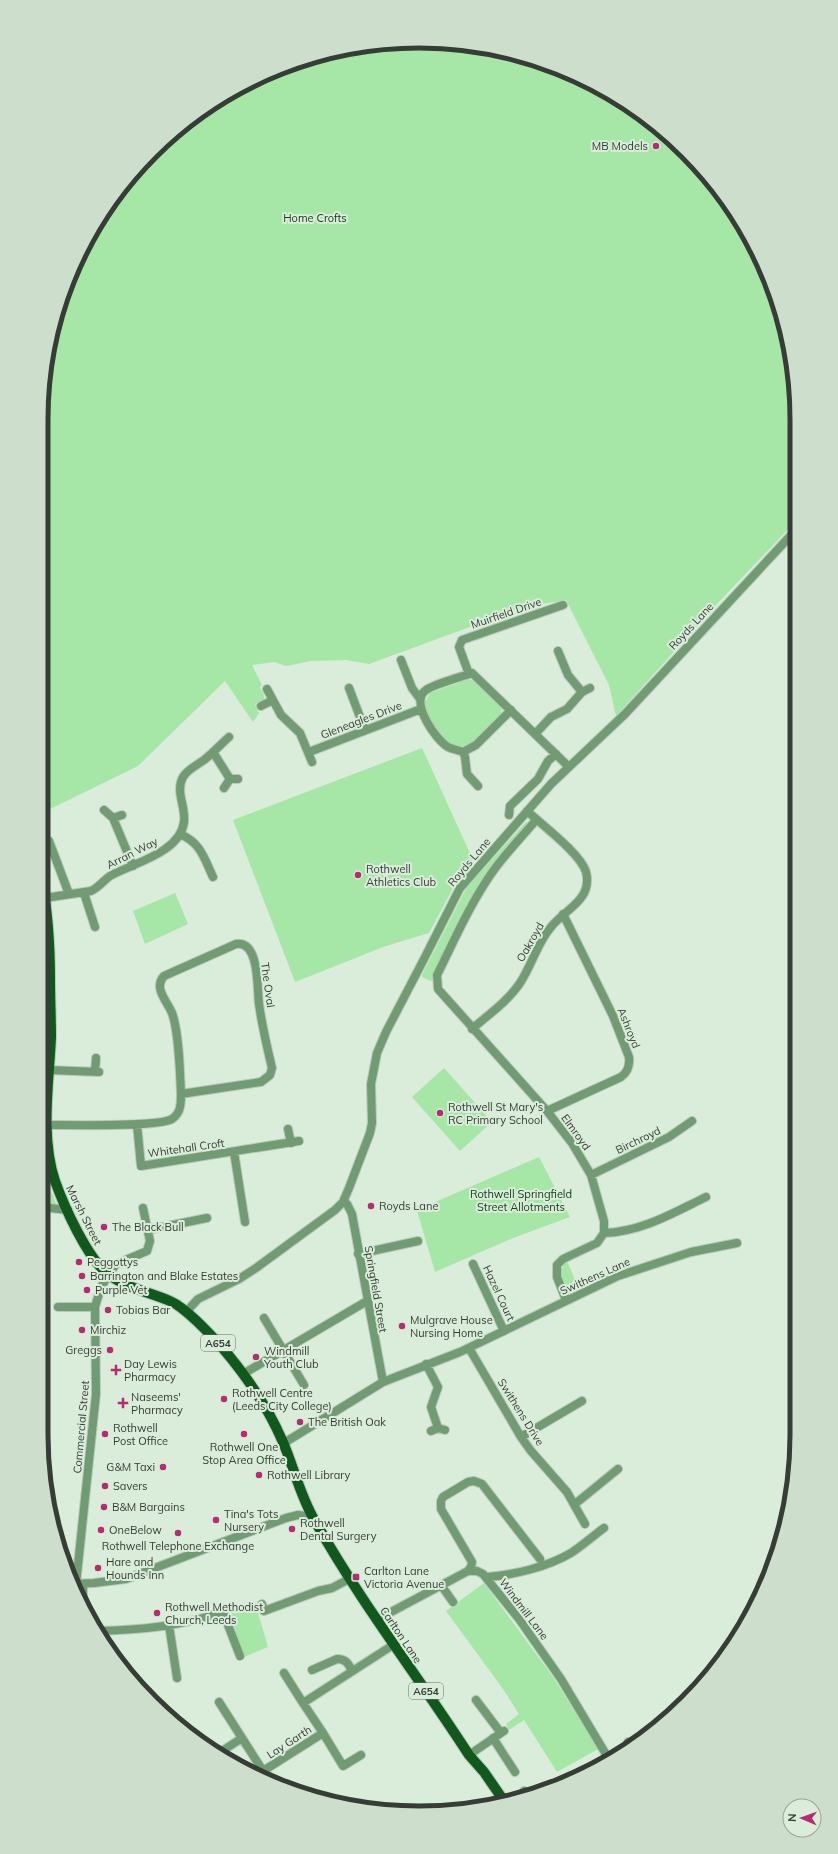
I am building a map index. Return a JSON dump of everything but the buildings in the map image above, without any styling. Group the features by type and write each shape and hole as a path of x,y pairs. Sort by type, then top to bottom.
{"main road":[{"name":"A654","path":"48,935 50,959 51,1033 48,1125"},
{"name":"Marsh Street","path":"48,1170 94,1259 108,1274 130,1286 172,1302 186,1312 220,1346 243,1374 267,1407 284,1443 293,1472"},
{"name":"Carlton Lane","path":"293,1472 313,1517 349,1579 469,1754 501,1797"}],"street":[{"name":"Royds Lane","path":"186,1312 202,1296 239,1279 256,1268 326,1218 343,1202 370,1133 372,1123 371,1084 373,1069 386,1032 460,888 551,784 625,714 790,536"},
{"name":"Muirfield Drive","path":"469,674 455,644 464,638 563,605"},
{"path":"535,734 551,717 567,709 586,690 568,675 558,651"},
{"path":"401,660 412,688 420,699 421,709 432,730 448,747 463,752 476,745 511,710"},
{"path":"420,699 426,690 472,673 569,767"},
{"path":"349,688 365,730"},
{"path":"267,689 281,715 300,733 312,762"},
{"path":"261,706 273,700"},
{"name":"Gleneagles Drive","path":"309,752 421,709"},
{"path":"213,877 197,844 180,834 184,822 180,785 183,775 213,752 229,737"},
{"path":"213,752 234,779 224,788"},
{"path":"463,752 467,774 478,786"},
{"path":"509,815 510,806 538,779 548,761 556,754"},
{"path":"104,810 117,816 133,866"},
{"name":"Oakroyd","path":"472,1029 504,1001 520,983 550,927 563,914 574,907 582,898 587,885 586,872 580,859 527,811"},
{"name":"Elmroyd","path":"536,820 492,873 472,904 437,975 436,986 472,1029 547,1111 572,1143 591,1175 604,1221 604,1233"},
{"name":"Arran Way","path":"48,898 84,893 97,888 111,876 169,848 180,834"},
{"path":"49,841 69,894"},
{"path":"84,893 97,926 86,930"},
{"name":"Ashroyd","path":"547,1111 621,1077 625,1074 630,1063 629,1057 612,1016 563,914"},
{"name":"The Oval","path":"48,1125 137,1124 167,1121 172,1119 179,1110 181,1094 175,1024 172,1012 160,990 160,983 164,976 236,944 242,944 248,948 257,971 259,1004 272,1068 270,1076 261,1082 181,1094"},
{"path":"49,1070 97,1072 96,1058"},
{"name":"Birchroyd","path":"591,1175 669,1137 692,1121"},
{"name":"Whitehall Croft","path":"137,1124 137,1166 295,1142 288,1129"},
{"name":"Whitehall Croft","path":"234,1152 245,1222"},
{"path":"566,1300 556,1277 557,1265 563,1259 597,1243 604,1233 618,1232 651,1224 706,1197"},
{"name":"Springfield Street","path":"343,1202 347,1204 352,1214 358,1254 383,1382"},
{"path":"48,1208 68,1210"},
{"path":"108,1274 116,1264 147,1251 150,1241 143,1208"},
{"path":"148,1230 207,1218"},
{"path":"358,1254 418,1242"},
{"name":"Swithens Lane","path":"284,1443 383,1382 469,1348 618,1276 692,1252 738,1243"},
{"name":"Hazel Court","path":"473,1264 504,1331"},
{"name":"Commercial Street","path":"78,1582 96,1394 96,1307 101,1287 108,1274"},
{"path":"243,1374 367,1301"},
{"path":"58,1307 96,1307"},
{"path":"264,1318 304,1385"},
{"name":"Swithens Drive","path":"469,1348 521,1437 575,1504 586,1524"},
{"path":"426,1364 438,1388 431,1407 438,1430"},
{"path":"521,1437 582,1401"},
{"path":"575,1504 618,1469"},
{"path":"376,1620 471,1567 472,1562 445,1515 441,1505 443,1497 468,1482 474,1480 479,1482 540,1559"},
{"path":"445,1515 454,1511"},
{"path":"79,1584 126,1579 286,1518 298,1515 313,1517"},
{"path":"487,1578 511,1574 570,1553 604,1528"},
{"path":"525,1555 533,1550"},
{"name":"Windmill Lane","path":"468,1570 477,1571 487,1578 561,1679 606,1755"},
{"path":"262,1604 264,1611 318,1590 332,1588 349,1579"},
{"path":"441,1585 453,1602"},
{"path":"105,1631 137,1629 194,1622 223,1612 240,1656"},
{"path":"169,1625 177,1678"},
{"path":"303,1703 393,1645"},
{"path":"310,1671 337,1659 342,1659 347,1662 352,1671"},
{"name":"Lay Garth","path":"266,1773 323,1733 284,1673"},
{"path":"469,1754 502,1732 476,1700"},
{"name":"Lay Garth","path":"219,1702 264,1772"},
{"path":"323,1733 343,1766 361,1755"},
{"path":"224,1750 242,1738"},
{"path":"493,1738 515,1772"}],"green space":[{"name":"Home Crofts","path":"419,48 467,51 491,55 538,68 583,86 604,98 645,125 664,140 698,174 727,213 752,255 770,300 783,347 787,371 790,419 790,527 716,605 616,716 609,685 566,600 524,607 369,664 346,660 311,661 286,666 274,662 252,665 262,685 260,687 264,695 264,699 255,704 259,713 253,722 225,681 138,766 48,810 48,419 51,371 61,323 76,277 98,233 125,193 140,174 174,140 193,125 213,111 255,86 277,76 323,61 371,51 395,49"},
{"path":"468,679 475,681 502,707 501,714 481,736 468,745 460,746 445,740 439,733 429,717 425,702 430,693"},
{"name":"Rothwell Athletics Club","path":"422,748 474,862 453,888 429,933 386,946 295,982 233,820"},
{"path":"527,822 527,825 486,874 469,903 434,971 432,980 431,981 422,977 467,887"},
{"path":"175,893 188,924 145,944 133,911"},
{"path":"444,1068 492,1122 460,1151 412,1097"},
{"name":"Rothwell Springfield Street Allotments","path":"539,1157 570,1217 513,1238 435,1272 416,1207 433,1203"},
{"path":"48,1189 52,1193 56,1204 48,1203"},
{"path":"567,1261 578,1287 571,1291 567,1289 561,1278 562,1269"},
{"path":"484,1583 553,1677 598,1749 557,1772 524,1720 509,1730 506,1724 519,1714 503,1689 446,1611"},
{"path":"255,1602 268,1647 244,1657 229,1610"}],"place":[{"name":"MB Models","path":"656,146"},
{"name":"Rothwell Athletics Club","path":"358,875"},
{"name":"Rothwell St Mary's RC Primary School","path":"440,1113"},
{"name":"Royds Lane","path":"371,1206"},
{"name":"The Black Bull","path":"104,1227"},
{"name":"Peggottys","path":"79,1262"},
{"name":"Barrington and Blake Estates","path":"82,1276"},
{"name":"Purple Vet","path":"87,1290"},
{"name":"Tobias Bar","path":"108,1310"},
{"name":"Mulgrave House Nursing Home","path":"402,1326"},
{"name":"Mirchiz","path":"82,1330"},
{"name":"Greggs","path":"110,1350"},
{"name":"Windmill Youth Club","path":"256,1357"},
{"name":"Day Lewis Pharmacy","path":"116,1370"},
{"name":"Rothwell Centre (Leeds City College)","path":"224,1399"},
{"name":"Naseems' Pharmacy","path":"123,1403"},
{"name":"The British Oak","path":"300,1422"},
{"name":"Rothwell Post Office","path":"105,1434"},
{"name":"Rothwell One Stop Area Office","path":"244,1434"},
{"name":"G&M Taxi","path":"163,1467"},
{"name":"Rothwell Library","path":"259,1475"},
{"name":"Savers","path":"105,1486"},
{"name":"B&M Bargains","path":"104,1507"},
{"name":"Tina's Tots Nursery","path":"216,1520"},
{"name":"Rothwell Dental Surgery","path":"292,1529"},
{"name":"OneBelow","path":"101,1530"},
{"name":"Rothwell Telephone Exchange","path":"178,1533"},
{"name":"Hare and Hounds Inn","path":"98,1568"},
{"name":"Carlton Lane Victoria Avenue","path":"356,1577"},
{"name":"Rothwell Methodist Church, Leeds","path":"157,1613"}]}
